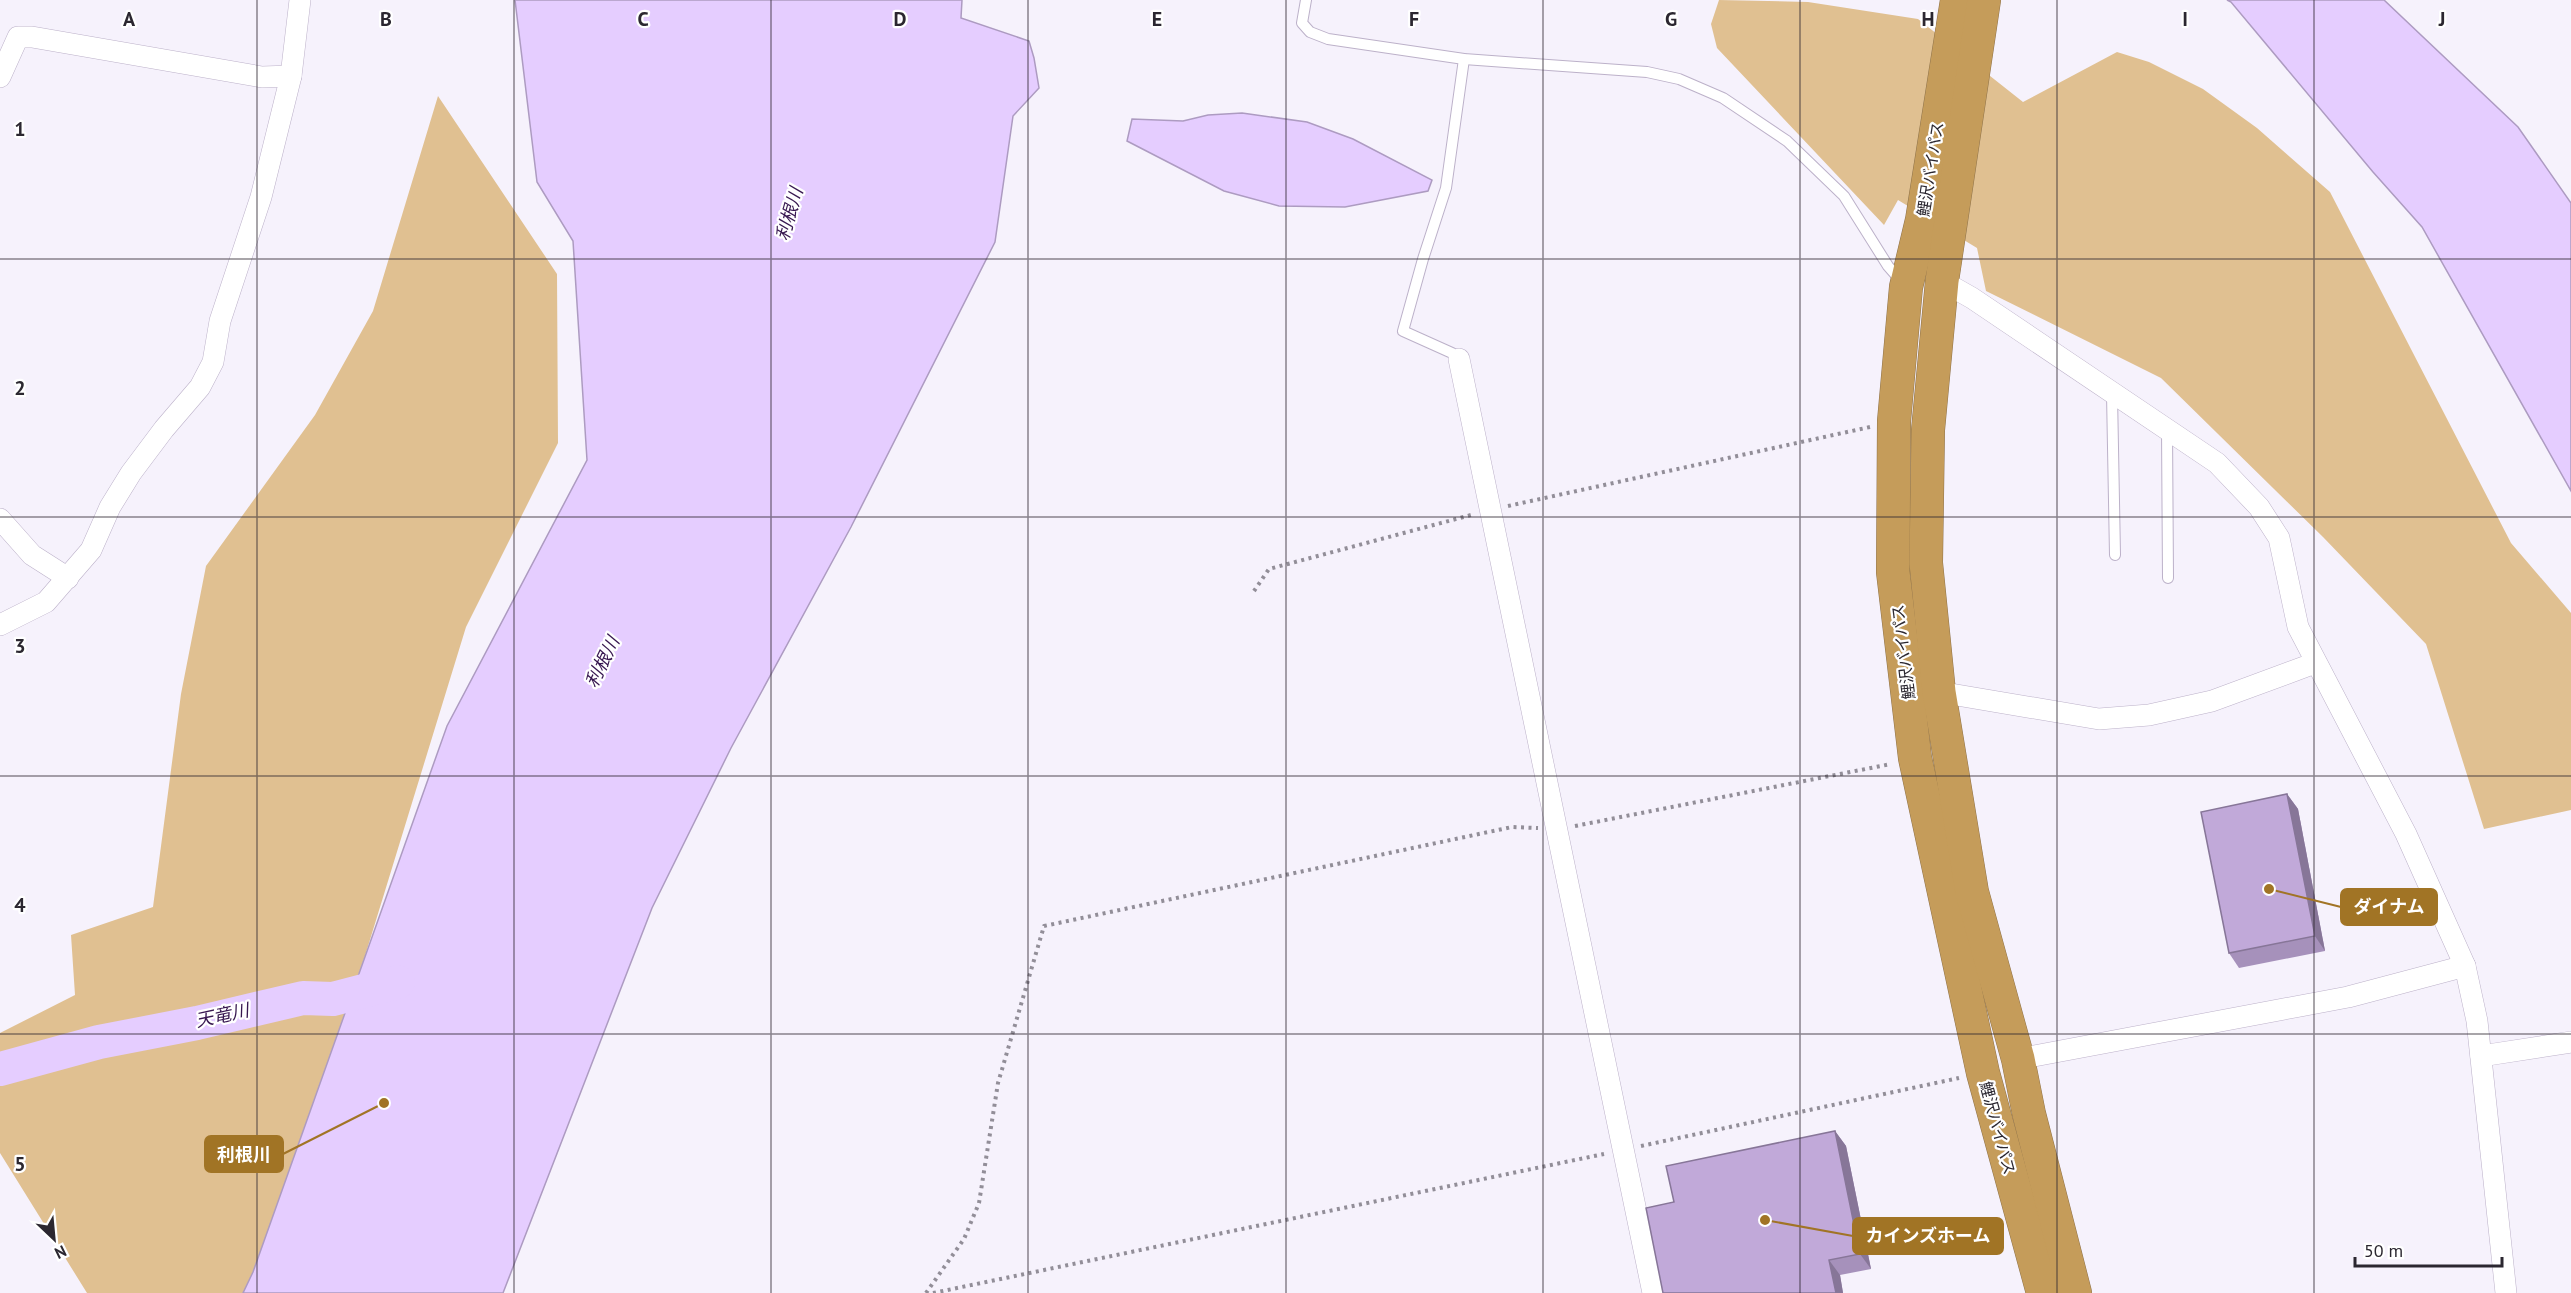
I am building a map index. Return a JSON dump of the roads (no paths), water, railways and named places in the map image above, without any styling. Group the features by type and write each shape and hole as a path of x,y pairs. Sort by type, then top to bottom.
{"highway":[{"name":"鯉沢バイパス","path":"1957,0 1935,228 1942,281 1928,430 1926,563 1939,692 1972,892 2018,1059 2029,1114 2075,1293"},
{"name":"鯉沢バイパス","path":"1984,0 1935,228 1906,287 1894,421 1893,572 1915,758 1983,1073 2043,1293"}],"street":[{"path":"0,624 46,602 91,550 110,507 131,473 200,387 213,362 220,321 261,197 291,76 300,0"},
{"path":"0,77 18,37 32,37 262,77 291,76"},
{"path":"1942,281 1972,298 2217,462 2264,514 2279,538 2298,627 2406,834 2465,966 2477,1021 2506,1293"},
{"path":"1459,359 1492,509 1653,1293"},
{"path":"0,519 33,555 68,578"},
{"path":"1939,692 2099,719 2149,715 2212,701 2315,663"},
{"path":"2018,1059 2348,998 2465,966"},
{"path":"2481,1056 2571,1042"}],"lane":[{"path":"1306,4 1302,23 1310,32 1328,39 1464,59 1647,72 1679,79 1723,98 1787,141 1844,196 1888,266 1906,287"},
{"path":"1459,359 1452,353 1403,331 1446,188 1464,59"},
{"path":"2112,392 2115,555"},
{"path":"2167,429 2168,578"}],"water":[{"path":"515,0 962,0 961,18 1029,41 1039,88 1013,116 995,242 851,527 731,748 652,908 503,1293 243,1293 253,1272 447,726 587,460 573,241 537,182"},
{"path":"2227,0 2384,0 2518,127 2571,203 2571,491 2422,227"},
{"path":"1242,113 1307,122 1353,139 1432,180 1428,191 1345,207 1279,206 1224,191 1127,141 1132,119 1183,121 1208,115"}],"waterway":[{"name":"天竜川","path":"0,1069 99,1042 197,1023 303,998 333,999 398,982"}],"place":[{"name":"ダイナム","path":"2269,889"},
{"name":"利根川","path":"384,1103"},
{"name":"カインズホーム","path":"1765,1220"}]}
